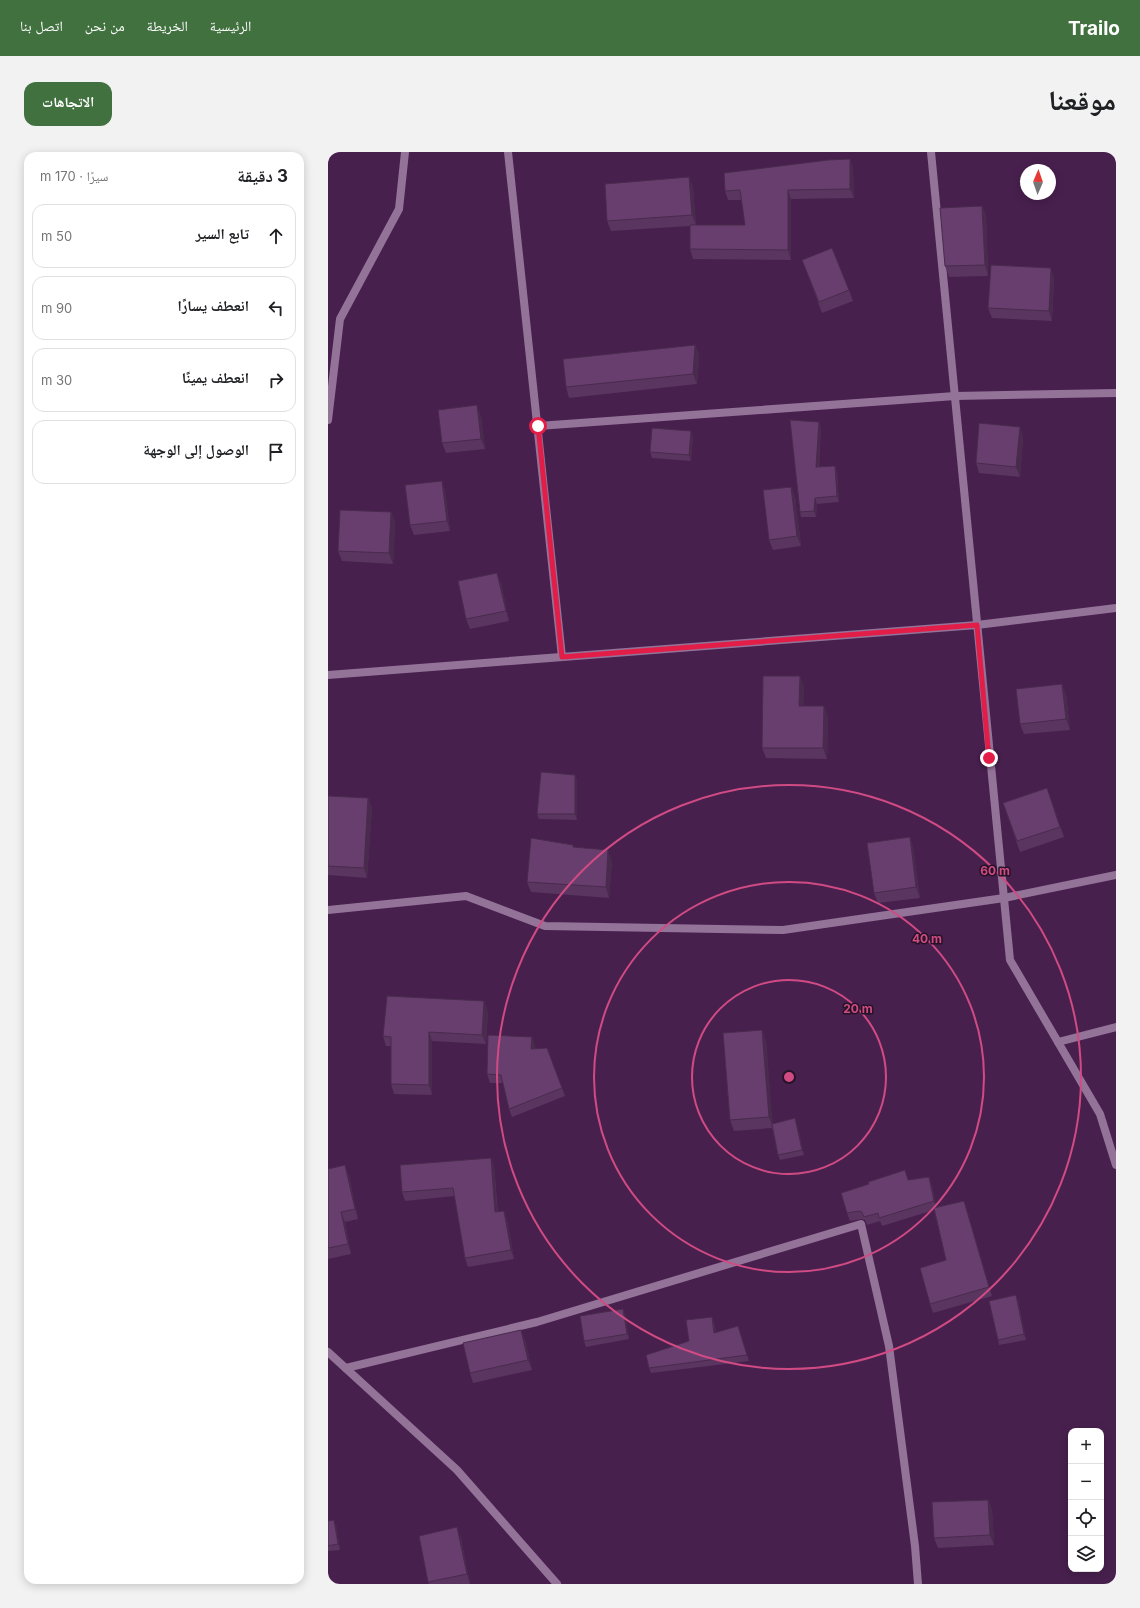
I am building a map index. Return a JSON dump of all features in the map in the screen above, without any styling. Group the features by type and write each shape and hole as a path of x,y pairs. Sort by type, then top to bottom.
{"street":[{"path":"328,420 340,318 399,209 404,152"},
{"path":"508,152 562,657"},
{"path":"932,152 1010,960 1100,1114 1116,1165"},
{"path":"538,426 955,396 1116,393"},
{"path":"328,676 977,625 1116,608"},
{"path":"328,910 466,896 545,926 783,930 1004,898 1116,875"},
{"path":"1058,1042 1116,1027"},
{"path":"346,1368 536,1322 861,1224 889,1346 915,1546 918,1584"},
{"path":"328,1352 457,1470 558,1584"}],"building":[{"path":"850,159 850,189 788,190 788,250 690,249 690,225 745,225 740,190 725,191 724,173 828,160"},
{"path":"689,177 692,215 607,221 605,184"},
{"path":"982,206 985,265 945,266 940,208"},
{"path":"832,248 849,290 819,302 802,260"},
{"path":"991,265 1051,268 1049,311 988,308"},
{"path":"695,345 693,374 566,387 563,359"},
{"path":"477,405 481,439 442,443 438,410"},
{"path":"790,420 819,422 816,467 835,466 837,496 815,498 814,511 800,512"},
{"path":"979,423 1020,427 1016,467 976,463"},
{"path":"652,428 691,431 689,455 650,452"},
{"path":"442,481 447,521 410,525 405,485"},
{"path":"791,487 797,536 769,540 763,490"},
{"path":"340,510 391,512 389,553 338,551"},
{"path":"497,573 506,611 466,619 458,581"},
{"path":"763,676 800,676 799,706 824,706 823,748 762,748"},
{"path":"1062,684 1066,719 1020,724 1016,689"},
{"path":"541,772 575,775 575,814 537,814"},
{"path":"1047,788 1060,827 1017,841 1003,803"},
{"path":"328,796 368,798 364,868 328,866"},
{"path":"910,837 916,887 874,893 867,843"},
{"path":"531,838 573,845 573,847 608,850 606,887 527,882"},
{"path":"387,996 484,1001 482,1035 429,1032 429,1085 391,1084 391,1037 383,1036"},
{"path":"762,1030 769,1117 730,1120 723,1033"},
{"path":"488,1035 532,1037 531,1049 547,1048 562,1088 509,1109 501,1075 487,1074"},
{"path":"795,1118 802,1150 778,1155 772,1124"},
{"path":"491,1158 495,1212 504,1211 511,1250 465,1258 453,1188 402,1192 400,1165"},
{"path":"345,1165 355,1209 341,1212 348,1244 328,1248 328,1169"},
{"path":"905,1170 908,1180 929,1177 934,1201 879,1218 878,1213 864,1217 862,1212 859,1211 847,1213 841,1193 869,1184 868,1182"},
{"path":"964,1201 989,1287 930,1304 920,1268 946,1260 934,1208"},
{"path":"1016,1295 1024,1334 998,1340 989,1301"},
{"path":"623,1309 627,1334 584,1341 580,1316"},
{"path":"712,1317 714,1333 738,1326 747,1355 649,1368 646,1355 689,1341 686,1320"},
{"path":"521,1330 528,1360 470,1373 463,1343"},
{"path":"988,1500 990,1535 934,1538 932,1502"},
{"path":"334,1520 338,1544 328,1546 328,1521"},
{"path":"457,1527 467,1574 428,1582 419,1536"}],"route":[{"path":"538,426 562,657 977,625 989,758"}]}
